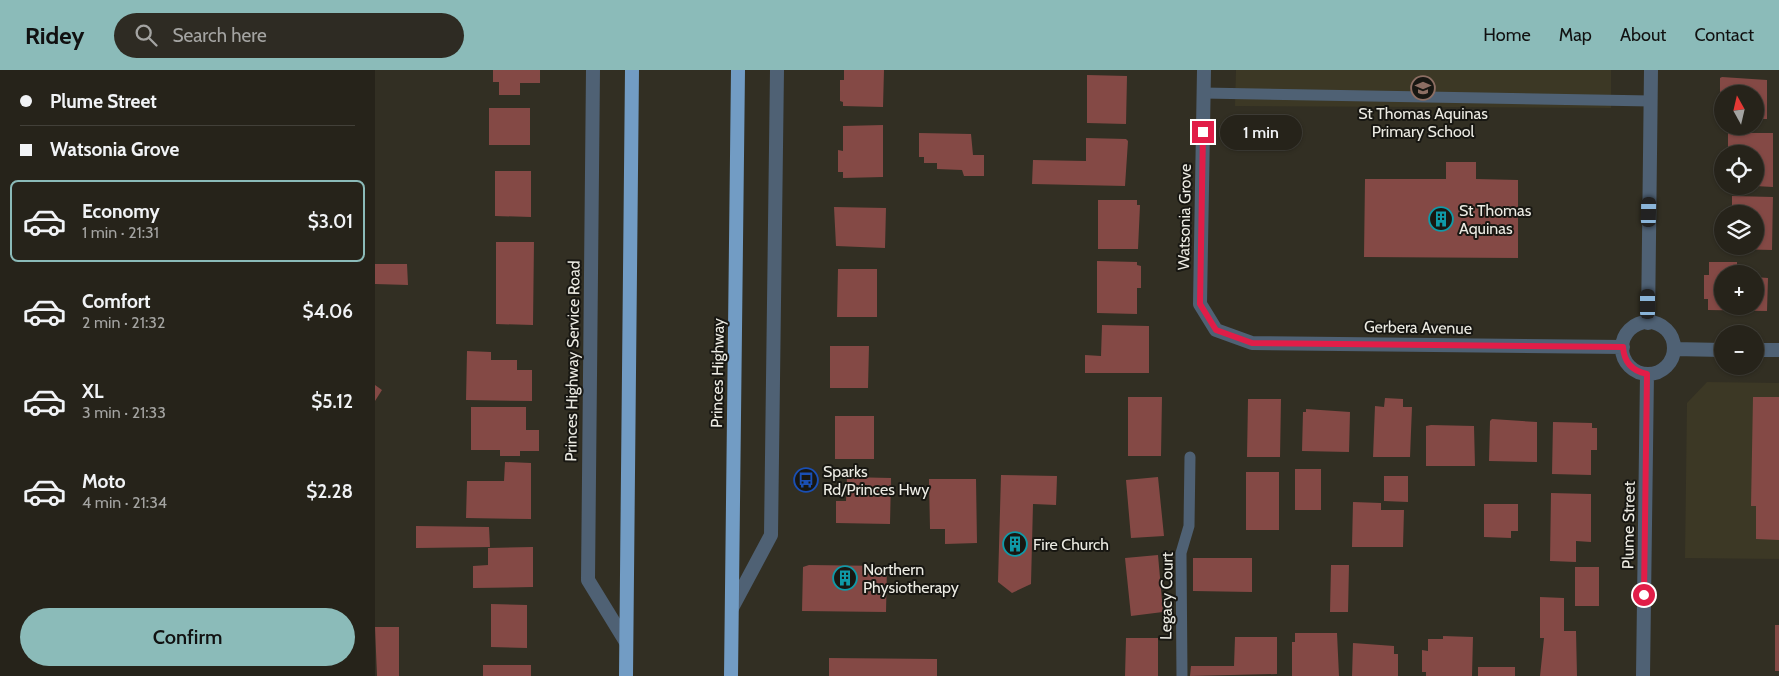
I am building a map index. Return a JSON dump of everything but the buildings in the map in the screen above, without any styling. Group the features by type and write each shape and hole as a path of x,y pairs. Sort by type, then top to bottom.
{"highway":[{"path":"626,676 632,70"},
{"name":"Princes Highway","path":"731,676 738,70"}],"street":[{"name":"Princes Highway Service Road","path":"593,70 588,580 626,642"},
{"path":"732,608 771,535 777,70"},
{"name":"Watsonia Grove","path":"1203,70 1200,304 1216,330"},
{"path":"1648,323 1651,70"},
{"path":"1648,323 1664,327 1673,341 1674,349 1673,357 1663,370 1647,374 1632,368 1623,355 1623,347 1628,333 1633,328 1648,323"},
{"name":"Gerbera Avenue","path":"1216,330 1252,343 1623,347"},
{"path":"1674,349 1714,350"},
{"path":"1764,350 1779,350"},
{"name":"Plume Street","path":"1643,676 1647,374"}],"lane":[{"path":"1203,94 1651,101"},
{"name":"Legacy Court","path":"1182,676 1181,553 1189,526 1190,457"}],"shaded area":[{"name":"St Thomas Aquinas Primary School","path":"1236,70 1611,70 1611,108 1235,106"},
{"path":"1707,382 1779,383 1779,559 1685,558 1687,403"}],"place":[{"name":"St Thomas Aquinas Primary School","path":"1423,88"},
{"name":"St Thomas Aquinas","path":"1441,219"},
{"name":"Sparks Rd/Princes Hwy","path":"806,480"},
{"name":"Fire Church","path":"1015,544"},
{"name":"Northern Physiotherapy","path":"845,578"}],"route":[{"path":"1203,132 1200,304 1216,330 1252,343 1623,347 1623,355 1632,368 1647,374 1644,595"}]}
